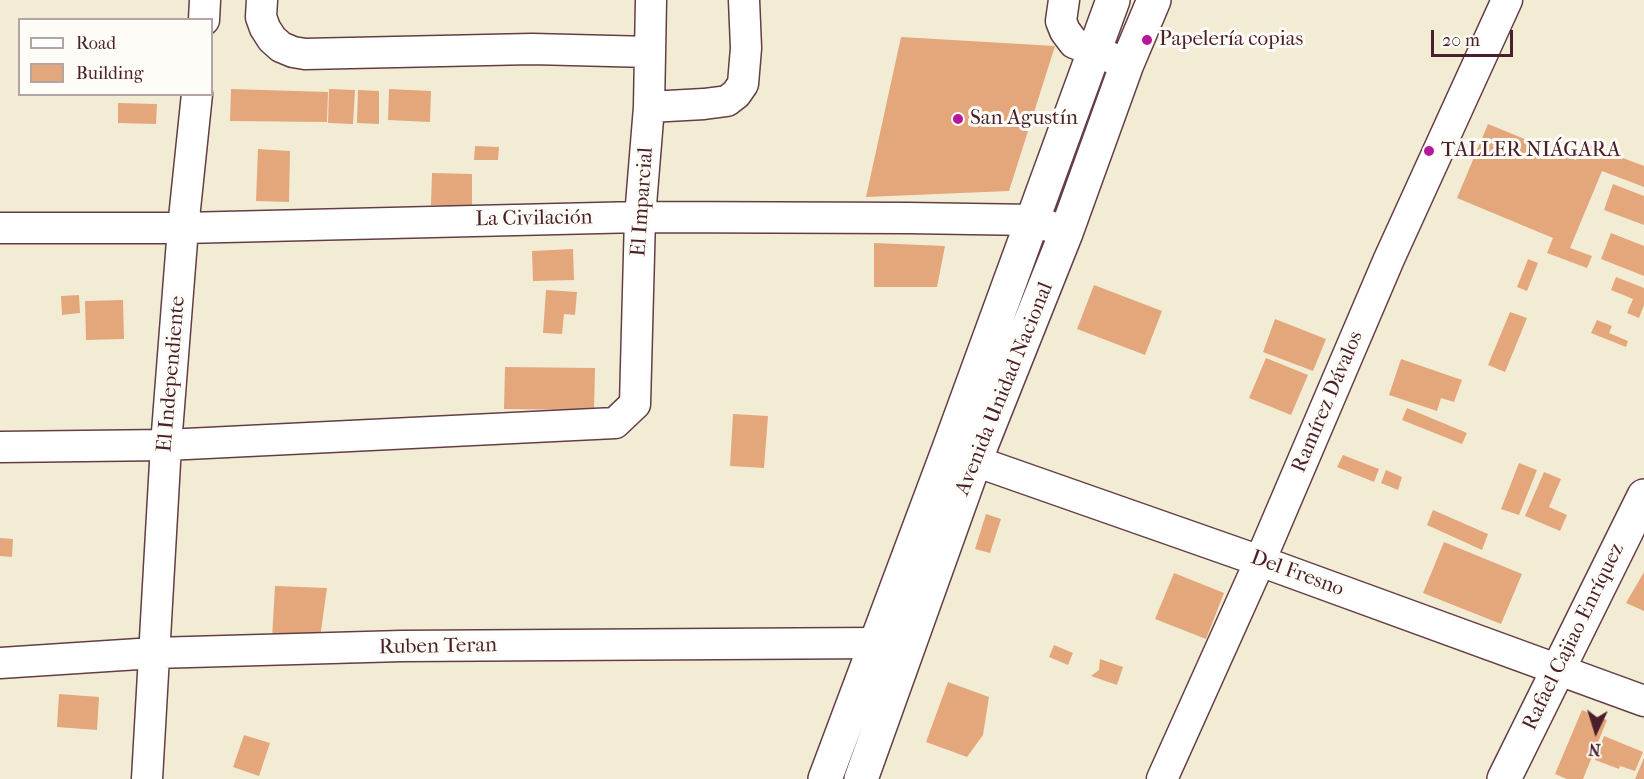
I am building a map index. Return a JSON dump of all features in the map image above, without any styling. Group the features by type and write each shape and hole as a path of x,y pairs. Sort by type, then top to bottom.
{"main road":[{"name":"Avenida Unidad Nacional","path":"861,779 1034,220 1113,0"},
{"name":"Avenida Unidad Nacional","path":"825,779 877,643 961,456 1066,233 1127,64 1154,0"},
{"name":"Rafael Cajiao Enríquez","path":"1504,779 1644,496"}],"street":[{"path":"204,18 205,0"},
{"path":"262,0 261,17 272,39 293,52 304,54 532,49 650,52"},
{"name":"El Imparcial","path":"166,445 615,423 635,404 640,217 649,107 651,0"},
{"path":"649,107 727,101 736,94 743,84 746,5 744,0"},
{"path":"1064,0 1061,21 1074,43 1127,64"},
{"name":"Ramírez Dávalos","path":"1162,779 1260,561 1389,259 1502,13"},
{"name":"El Independiente","path":"147,779 166,445 183,228 197,96"},
{"name":"La Civilación","path":"0,228 183,228 640,217 1034,220 1066,233"},
{"path":"0,447 166,445"},
{"name":"Del Fresno","path":"961,456 1260,561 1644,701"},
{"name":"Ruben Teran","path":"0,663 154,653 402,646 877,643"}],"building":[{"name":"San Agustín","path":"901,37 1055,46 1009,191 866,197"},
{"path":"231,89 328,92 327,122 230,121"},
{"path":"329,89 355,90 353,124 328,123"},
{"path":"389,89 431,91 430,122 388,120"},
{"path":"358,90 379,91 379,124 357,123"},
{"path":"118,103 157,104 156,124 118,123"},
{"path":"1488,124 1576,160 1583,143 1644,166 1644,187 1602,171 1570,248 1592,256 1587,268 1547,253 1553,238 1457,198"},
{"path":"475,146 499,147 498,160 474,160"},
{"path":"258,149 290,151 289,202 256,201"},
{"path":"432,173 472,174 472,207 431,205"},
{"path":"1613,184 1644,196 1644,225 1604,210"},
{"path":"1611,233 1644,246 1644,276 1601,259"},
{"path":"874,243 945,246 937,287 874,287"},
{"path":"573,249 574,280 533,281 532,251"},
{"path":"1528,259 1538,263 1527,291 1517,287"},
{"path":"1616,277 1644,288 1644,305 1639,318 1627,313 1633,299 1611,290"},
{"path":"1094,285 1162,311 1145,355 1077,329"},
{"path":"546,290 577,292 575,315 564,314 562,334 543,333"},
{"path":"79,295 80,313 62,315 61,296"},
{"path":"123,300 124,339 86,340 85,301"},
{"path":"1510,312 1527,318 1505,372 1488,365"},
{"path":"1275,319 1326,339 1313,371 1263,352"},
{"path":"1597,320 1612,326 1609,333 1628,341 1626,347 1591,333"},
{"path":"1266,358 1308,375 1291,415 1249,398"},
{"path":"1401,359 1462,380 1454,402 1441,398 1437,411 1389,395"},
{"path":"505,367 595,368 594,410 504,409"},
{"path":"1407,408 1467,433 1462,444 1402,420"},
{"path":"733,414 768,416 764,468 730,466"},
{"path":"1343,455 1379,469 1374,482 1337,467"},
{"path":"1519,463 1537,470 1519,515 1501,509"},
{"path":"1386,470 1402,477 1398,490 1381,483"},
{"path":"1544,472 1561,479 1549,507 1567,515 1560,531 1525,516"},
{"path":"1433,510 1488,534 1482,550 1427,525"},
{"path":"986,514 1001,519 990,553 975,549"},
{"path":"0,538 13,539 12,557 0,556"},
{"path":"1444,542 1522,574 1501,624 1423,593"},
{"path":"1644,572 1644,611 1626,603"},
{"path":"1174,573 1224,593 1206,639 1155,619"},
{"path":"275,586 327,588 320,638 272,639"},
{"path":"1054,645 1073,653 1068,665 1049,657"},
{"path":"1100,659 1123,667 1117,685 1091,676 1099,670"},
{"path":"948,682 989,697 983,735 967,757 926,742"},
{"path":"59,694 99,697 97,730 57,727"},
{"path":"1582,710 1607,720 1583,779 1567,779 1555,774"},
{"path":"244,735 270,743 259,776 233,767"},
{"path":"1604,736 1643,752 1635,771 1620,766 1619,769 1595,760"},
{"path":"1644,758 1644,779 1635,779"}],"place":[{"name":"Papelería copias","path":"1147,40"},
{"name":"San Agustín","path":"958,119"},
{"name":"TALLER NIÁGARA","path":"1429,151"}]}
